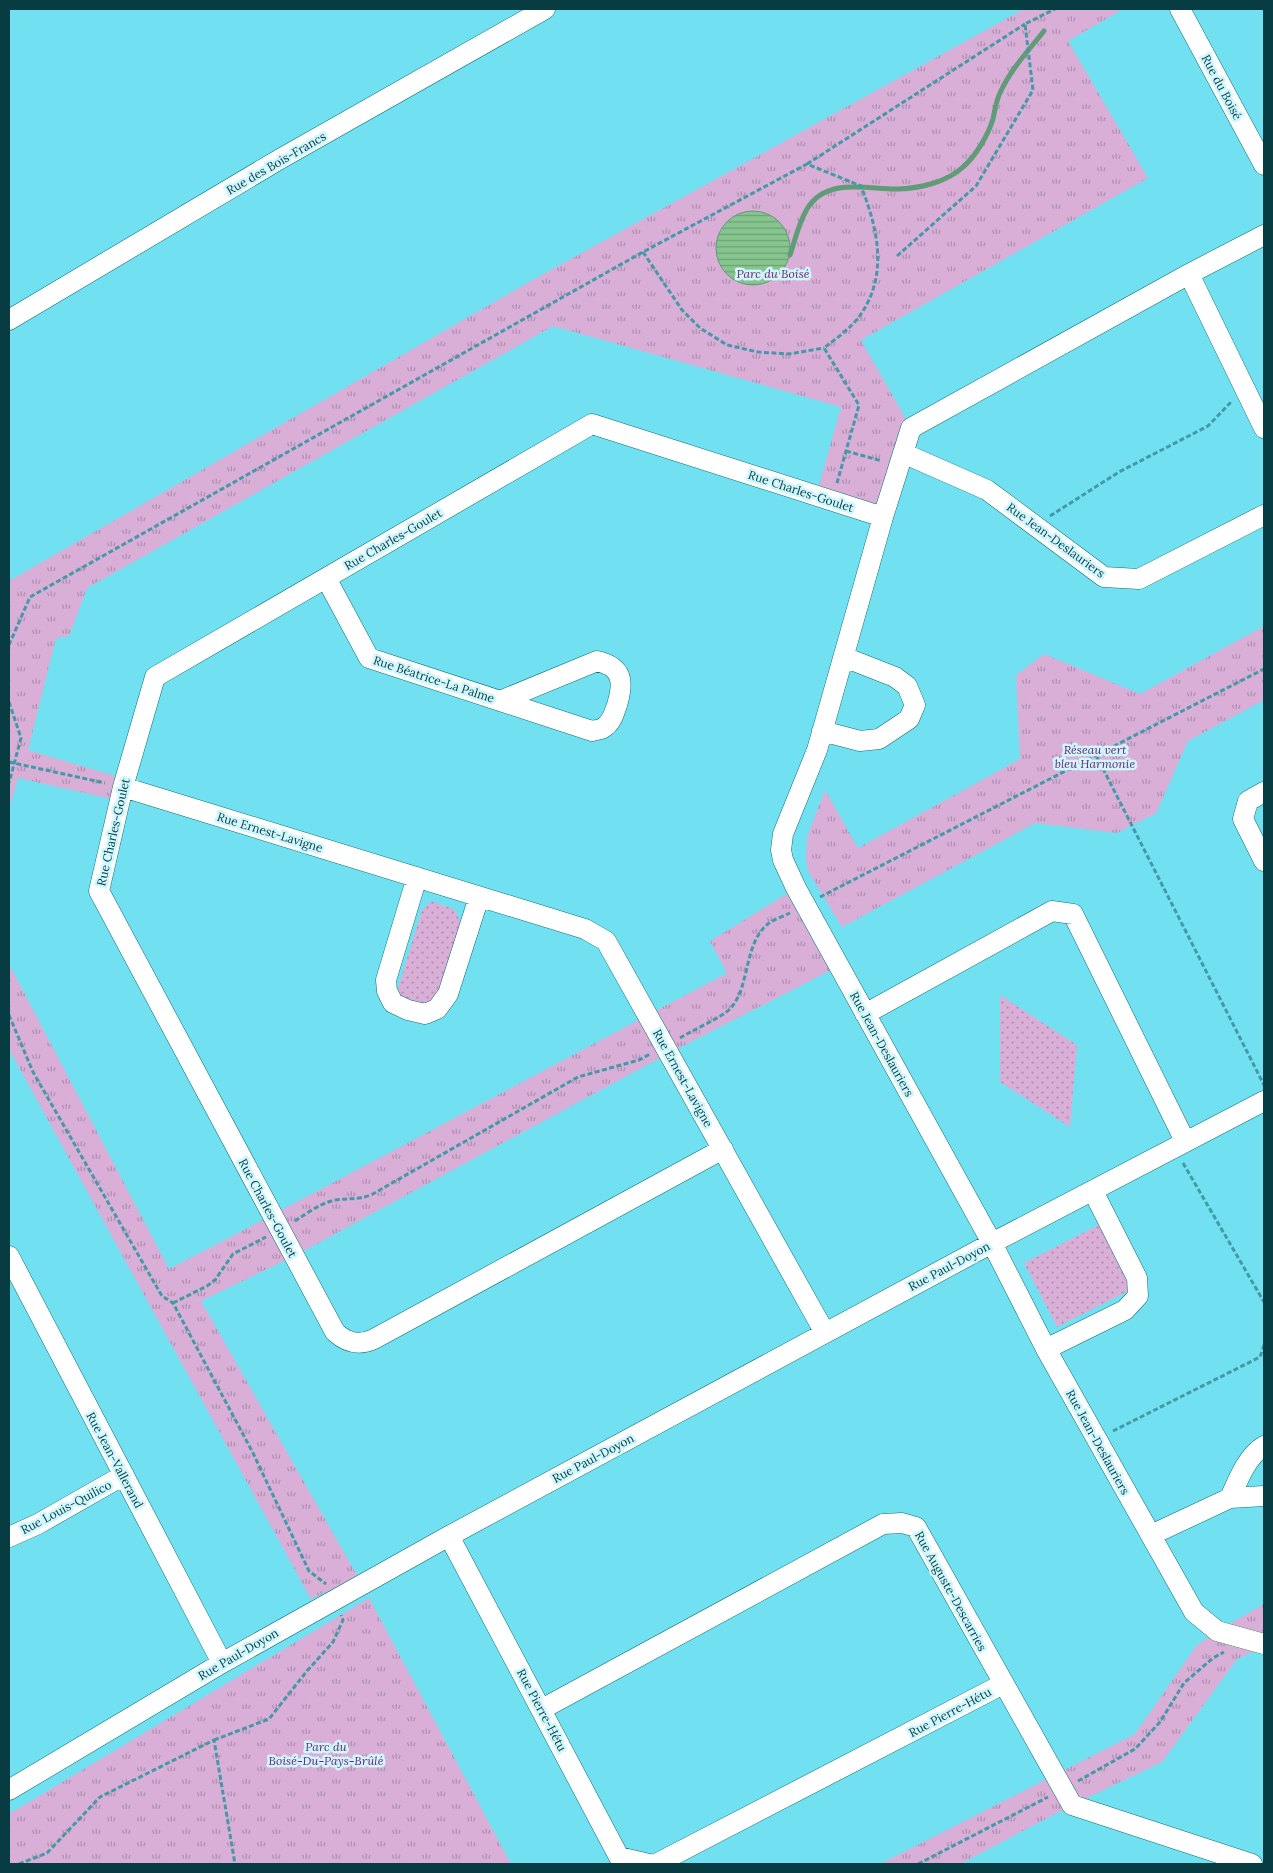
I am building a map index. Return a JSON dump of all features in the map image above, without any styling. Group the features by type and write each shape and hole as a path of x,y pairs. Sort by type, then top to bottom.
{"street":[{"name":"Rue des Bois-Francs","path":"9,320 280,159 545,9"},
{"name":"Rue du Boisé","path":"1180,9 1264,165"},
{"name":"Rue Jean-Deslauriers","path":"1256,1641 1216,1631 1194,1612 1046,1348 992,1243 787,870 781,850 781,842 817,750 883,517 911,428 1189,274 1264,235"},
{"path":"1189,274 1264,428"},
{"name":"Rue Charles-Goulet","path":"723,1149 366,1343 344,1340 335,1332 99,891 123,787 155,677 592,424 883,517"},
{"name":"Rue Jean-Deslauriers","path":"901,460 987,490 1104,577 1139,579 1264,515"},
{"name":"Rue Béatrice-La Palme","path":"326,578 369,658 500,701 592,731 604,728 612,718 622,687 617,671 610,664 597,661 500,701"},
{"path":"822,731 860,741 879,739 909,719 914,705 907,686 895,677 844,657"},
{"name":"Rue Ernest-Lavigne","path":"123,787 586,929 606,941 825,1333"},
{"path":"1264,792 1248,801 1243,819 1264,861"},
{"path":"417,877 386,980 387,991 393,1003 408,1010 425,1014 437,1009 448,994 480,897"},
{"path":"865,1014 1052,911 1073,914 1180,1144"},
{"name":"Rue Paul-Doyon","path":"9,1790 222,1663 449,1536 992,1243 1264,1101"},
{"path":"1046,1348 1125,1310 1138,1296 1137,1278 1093,1191"},
{"name":"Rue Jean-Vallerand","path":"9,1256 222,1663"},
{"path":"1230,1498 1242,1472 1258,1449 1264,1446"},
{"name":"Rue Louis-Quilico","path":"9,1537 38,1524 124,1476"},
{"path":"1151,1535 1230,1498 1264,1496"},
{"name":"Rue Auguste-Descarries","path":"542,1709 883,1524 902,1523 916,1527 1072,1805 1252,1864"},
{"name":"Rue Pierre-Hétu","path":"449,1536 619,1857 649,1864"},
{"name":"Rue Pierre-Hétu","path":"656,1864 1003,1684"}],"path":[{"path":"9,646 30,597 643,252 807,164 1025,24 1055,9"},
{"path":"897,256 976,186 1033,90 1025,24"},
{"path":"643,252 682,310 700,328 727,345 758,352 789,354 824,348 847,330 862,312 876,282 879,255 870,208 861,186 807,164"},
{"path":"824,348 859,406 832,501"},
{"path":"1035,526 1119,472 1208,426"},
{"path":"846,451 901,460"},
{"path":"173,1303 215,1280 233,1254 324,1204 335,1200 359,1199 371,1195 578,1077 639,1060 729,1010 737,998 755,944 769,923 1264,669"},
{"path":"9,702 21,738 9,783"},
{"path":"1096,755 1264,1085"},
{"path":"9,762 123,787"},
{"path":"9,1015 34,1072 105,1198 162,1296 173,1303 252,1453 309,1571 330,1588 343,1620 333,1642 306,1671 269,1719 214,1740 100,1797 47,1853 19,1864"},
{"path":"1180,1144 1264,1302"},
{"path":"1097,1440 1260,1357 1264,1345"},
{"path":"918,1864 1064,1790 1135,1749 1160,1722 1184,1683 1213,1658 1256,1641"},
{"path":"214,1740 234,1864"}],"green space":[{"name":"Parc du Boisé","path":"1024,9 1123,9 1068,41 1148,178 861,340 911,428 883,517 816,496 841,407 553,326 87,588 69,636 56,638 28,750 122,778 116,800 18,778 9,809 9,581 529,282"},
{"name":"Réseau vert bleu Harmonie","path":"1264,626 1264,700 1188,741 1156,813 1117,833 1035,823 842,927 808,871 806,857 807,837 825,790 858,848 1020,759 1016,675 1044,654 1140,694"},
{"path":"796,888 839,966 669,1053 294,1256 201,1301 358,1577 311,1599 9,1049 9,964 169,1269 727,973 710,941"},
{"path":"431,901 454,909 461,922 438,994 432,1003 423,1006 399,995 398,988 422,910"},
{"path":"1000,995 1077,1045 1070,1127 1000,1082"},
{"path":"1100,1224 1134,1288 1057,1327 1024,1263"},
{"name":"Parc du Boisé-Du-Pays-Brûlé","path":"369,1598 511,1864 9,1864 9,1814"},
{"path":"1264,1604 1264,1647 1237,1659 1162,1762 1072,1805 960,1864 880,1864 1135,1734 1196,1646 1217,1631"}],"shaded area":[{"path":"753,211 774,217 784,227 790,248 784,269 774,279 753,285 732,279 722,269 716,248 722,227 732,217"}],"waterway":[{"path":"790,255 804,214 815,199 826,192 837,188 849,187 887,189 916,187 942,180 963,167 985,138 993,119 999,96 1009,76 1044,31"}]}
